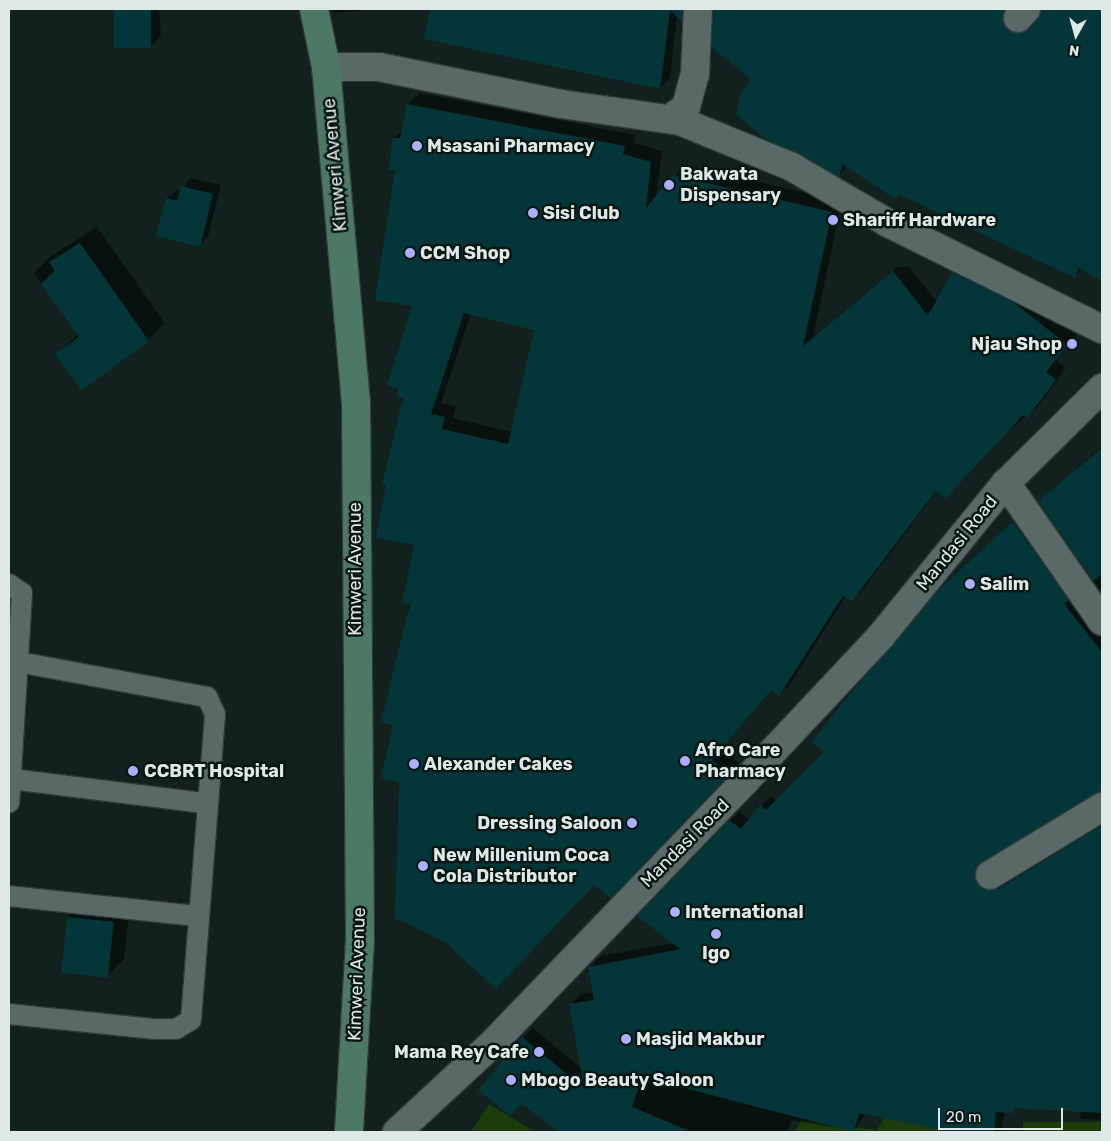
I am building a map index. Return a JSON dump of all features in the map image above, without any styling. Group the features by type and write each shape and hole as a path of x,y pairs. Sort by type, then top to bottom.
{"street":[{"name":"Kimweri Avenue","path":"314,9 326,67 356,401 360,940 349,1132"},
{"path":"680,121 677,114 686,107 695,74 698,9"},
{"path":"326,67 379,68 561,104 680,121 792,167 888,223 1102,329"},
{"name":"Mandasi Road","path":"397,1132 491,1044 746,780 881,636 1006,483 1102,388"},
{"path":"1006,483 1102,621"},
{"path":"990,876 1102,807"}],"lane":[{"path":"9,584 22,593 9,803"},
{"path":"9,1014 176,1029 191,1020 196,916 205,803 215,714 207,697 18,662"},
{"path":"11,779 205,803"},
{"path":"9,896 196,916"}],"green space":[{"path":"489,1104 535,1132 471,1132"},
{"path":"887,1113 949,1127 949,1132 795,1132 801,1120 877,1130"},
{"path":"1023,1122 1102,1122 1102,1132 1023,1132"}],"building":[{"path":"114,9 151,9 151,48 114,48"},
{"path":"430,9 682,9 682,21 670,11 660,89 424,39"},
{"path":"713,9 1006,9 1003,23 1015,33 1030,28 1041,9 1102,9 1102,281 1079,268 1075,278 898,194 895,199 842,164 839,177 766,139 736,115 740,94 751,80 712,47"},
{"path":"407,104 625,146 623,154 651,162 646,208 673,175 832,212 803,346 893,271 928,316 952,272 1014,303 1068,345 1046,372 1056,380 1027,418 1023,415 945,499 936,491 852,601 843,596 779,696 771,690 712,760 729,775 611,898 594,885 496,989 445,942 395,918 399,782 381,778 393,725 381,722 410,604 402,603 414,545 376,538 386,485 382,484 403,398 396,396 399,389 387,385 412,306 375,300 395,170 388,170 393,138 400,138","holes":["464,313 534,330 508,444 442,429 445,417 431,414"]},
{"path":"181,186 213,194 200,247 156,236 166,198 177,201"},
{"path":"80,243 149,341 82,390 55,354 79,337 41,284 55,271 49,262"},
{"path":"1102,448 1102,574 1093,581 1038,501"},
{"path":"1013,521 1069,600 1064,604 1102,652 1102,791 982,862 974,876 982,888 998,889 1102,825 1102,1113 1013,1108 1013,1113 996,1112 994,1132 951,1132 859,1113 854,1132 642,1077 632,1107 692,1132 560,1132 521,1104 510,1116 478,1090 522,1037 584,1088 569,1004 594,1000 588,967 680,949 637,916 729,820 741,829 760,805 766,810 824,752 811,742 859,683 938,591"},
{"path":"67,917 114,922 108,978 61,973"}],"place":[{"name":"Msasani Pharmacy","path":"417,146"},
{"name":"Bakwata Dispensary","path":"669,185"},
{"name":"Sisi Club","path":"533,213"},
{"name":"Shariff Hardware","path":"833,220"},
{"name":"CCM Shop","path":"410,253"},
{"name":"Njau Shop","path":"1072,344"},
{"name":"Salim","path":"970,584"},
{"name":"Afro Care Pharmacy","path":"685,761"},
{"name":"Alexander Cakes","path":"414,764"},
{"name":"CCBRT Hospital","path":"133,771"},
{"name":"Dressing Saloon","path":"632,823"},
{"name":"New Millenium Coca Cola Distributor","path":"423,866"},
{"name":"International","path":"675,912"},
{"name":"Igo","path":"716,934"},
{"name":"Masjid Makbur","path":"626,1039"},
{"name":"Mama Rey Cafe","path":"539,1052"},
{"name":"Mbogo Beauty Saloon","path":"511,1080"}]}
